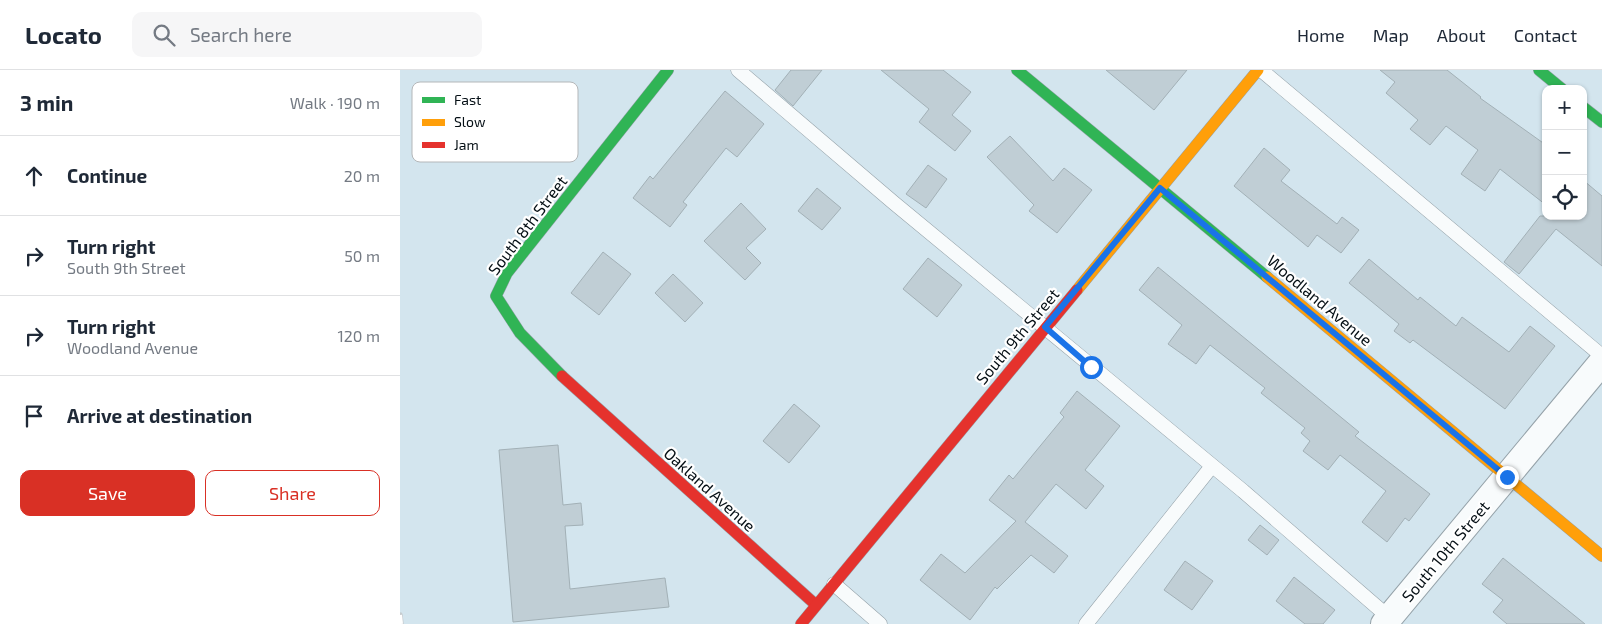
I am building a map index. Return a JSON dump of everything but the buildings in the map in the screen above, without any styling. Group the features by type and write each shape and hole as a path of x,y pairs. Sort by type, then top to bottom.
{"main road":[{"name":"South 8th Street","path":"583,397 520,333 496,296 508,273 668,70"},
{"name":"Woodland Avenue","path":"1017,70 1602,556"},
{"name":"South 9th Street","path":"801,624 1160,188 1260,70"},
{"path":"1539,70 1557,85"},
{"path":"1587,109 1602,122"},
{"name":"Oakland Avenue","path":"583,397 816,605"}],"street":[{"name":"South 10th Street","path":"1390,622 1602,362"}],"lane":[{"path":"738,70 1212,466 1390,622"},
{"path":"1260,70 1602,356"},
{"path":"1086,624 1212,466"},
{"path":"834,584 880,624"}],"railway":[{"path":"400,615 401,624"}],"traffic: fast":[{"path":"562,376 520,333 496,296 507,273 668,70"},
{"path":"1017,70 1267,277"},
{"path":"1539,70 1557,85"},
{"path":"1587,110 1602,122"}],"traffic: slow":[{"path":"1077,290 1258,70"},
{"path":"1267,277 1602,556"}],"traffic: jam":[{"path":"801,624 1077,290"},
{"path":"562,376 816,605"}],"route":[{"path":"1091,367 1045,327 1160,188 1507,477"}]}
